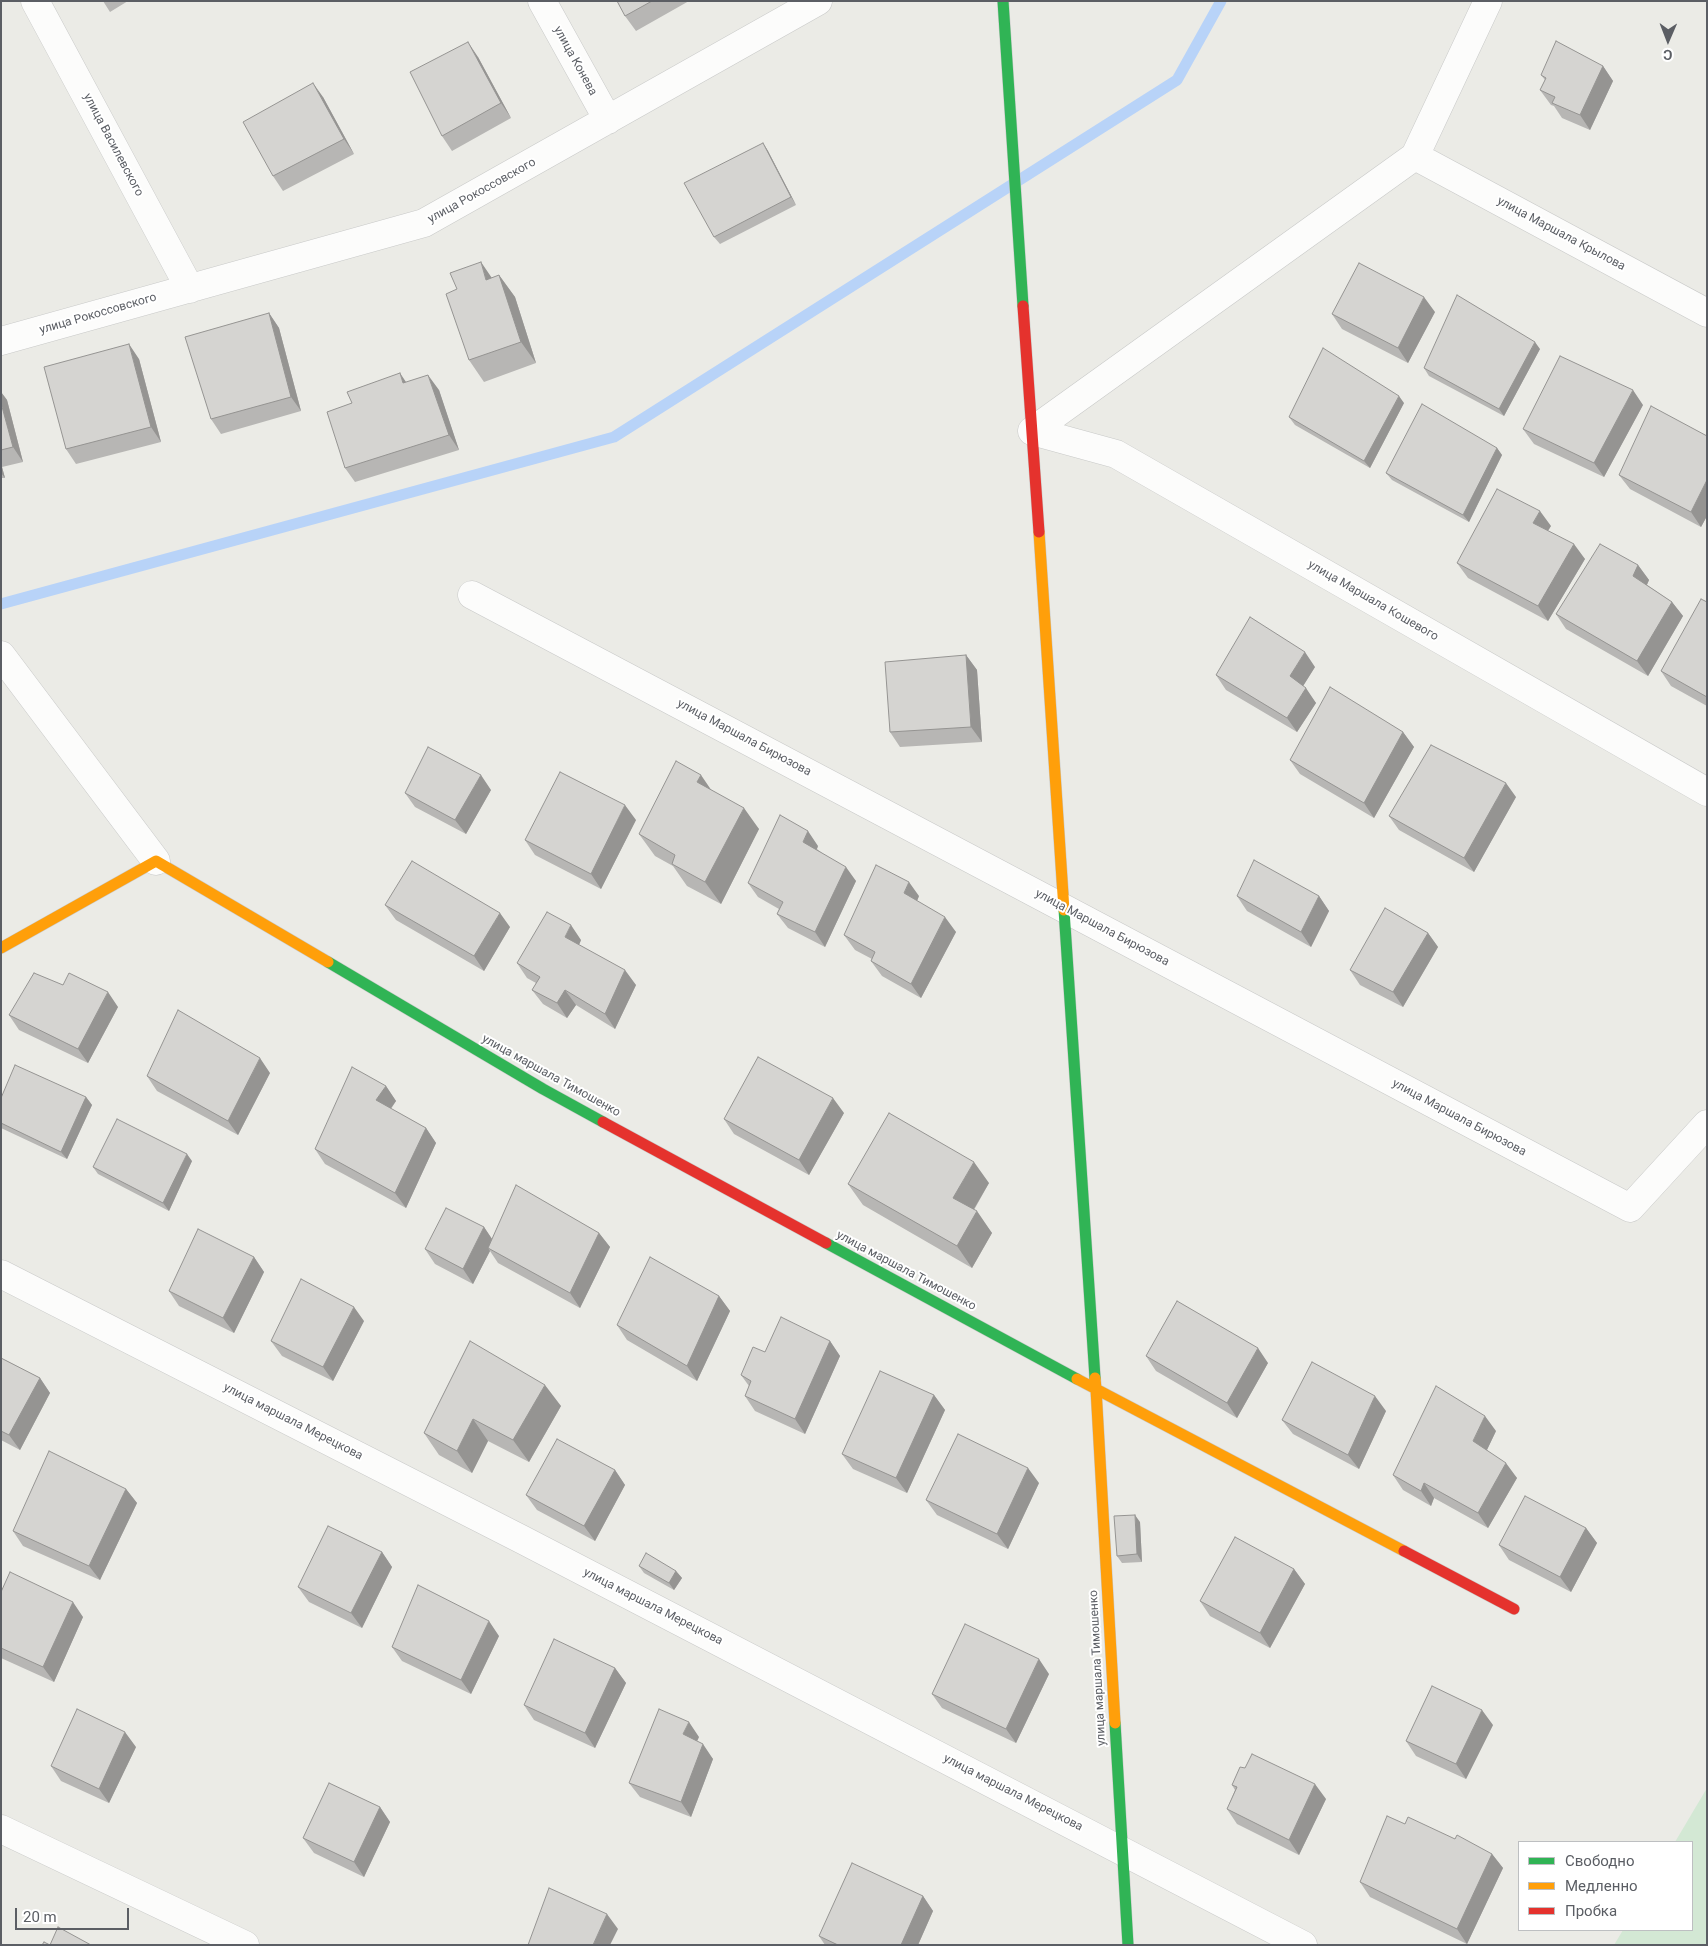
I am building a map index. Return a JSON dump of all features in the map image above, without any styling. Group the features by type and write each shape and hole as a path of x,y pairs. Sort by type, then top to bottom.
{"street":[{"name":"улица Василевского","path":"34,1 190,288"},
{"name":"улица Конева","path":"542,1 608,120"},
{"name":"улица Рокоссовского","path":"1,342 424,223 818,1"},
{"path":"1003,1 1096,1389"},
{"path":"1032,430 1415,156 1488,1"},
{"name":"улица Маршала Крылова","path":"1415,156 1707,313"},
{"name":"улица Маршала Кошевого","path":"1032,430 1116,454 1707,792"},
{"name":"улица Маршала Бирюзова","path":"472,594 1630,1208 1707,1124"},
{"path":"1,655 156,861 1,948"},
{"name":"улица маршала Тимошенко","path":"156,861 543,1089 1096,1389 1514,1609"},
{"name":"улица маршала Мерецкова","path":"1,1274 521,1539 1303,1945"},
{"name":"улица маршала Тимошенко","path":"1096,1389 1128,1945"},
{"path":"1,1829 245,1945"}],"green space":[{"path":"1707,1788 1707,1945 1614,1945 1622,1931 1693,1931 1693,1841 1676,1841"}],"building":[{"path":"617,1 652,1 625,16"},
{"path":"1556,41 1603,66 1580,115 1552,103 1555,97 1540,90 1546,78 1541,75"},
{"path":"468,42 501,103 442,136 410,72"},
{"path":"313,83 344,139 273,176 243,122"},
{"path":"763,143 791,197 714,237 684,183"},
{"path":"481,262 486,280 499,275 521,342 469,360 446,294 457,289 450,273"},
{"path":"1359,263 1424,297 1398,348 1332,314"},
{"path":"1457,295 1535,342 1499,409 1424,368"},
{"path":"269,313 291,397 211,419 185,337"},
{"path":"129,344 151,427 66,449 44,367"},
{"path":"1323,348 1399,396 1364,461 1289,417"},
{"path":"1560,356 1633,390 1594,463 1523,429"},
{"path":"400,373 403,383 428,375 449,435 345,468 327,412 352,403 347,392"},
{"path":"1,403 13,447 1,450"},
{"path":"1422,404 1497,448 1463,515 1386,473"},
{"path":"1651,406 1707,436 1707,480 1691,512 1619,475"},
{"path":"1497,489 1540,511 1533,523 1574,544 1538,606 1457,563"},
{"path":"1600,544 1638,565 1633,576 1672,602 1637,661 1556,614"},
{"path":"1701,599 1707,602 1707,697 1661,671"},
{"path":"1250,617 1305,652 1290,676 1306,688 1287,718 1216,675"},
{"path":"966,655 971,727 890,732 885,662"},
{"path":"1330,687 1403,732 1364,803 1290,760"},
{"path":"1431,745 1506,783 1464,858 1389,816"},
{"path":"428,747 481,775 455,820 405,793"},
{"path":"676,761 701,775 697,782 744,808 705,882 672,864 675,855 639,834"},
{"path":"560,772 625,805 591,874 525,840"},
{"path":"780,815 808,831 803,842 846,867 815,932 777,914 783,902 748,883"},
{"path":"1254,860 1319,896 1301,932 1237,896"},
{"path":"412,861 500,913 474,956 385,905"},
{"path":"876,865 909,882 904,893 945,917 911,984 871,961 875,952 844,935"},
{"path":"1385,908 1428,933 1393,992 1350,970"},
{"path":"547,912 571,925 565,937 625,970 605,1014 565,990 557,1003 532,990 540,977 517,963"},
{"path":"34,973 63,985 69,973 108,992 78,1049 9,1015"},
{"path":"178,1010 260,1058 228,1121 147,1076"},
{"path":"758,1057 833,1098 799,1160 724,1119"},
{"path":"15,1065 86,1097 61,1152 1,1123 1,1098"},
{"path":"352,1067 386,1086 376,1100 426,1128 395,1193 315,1149"},
{"path":"889,1113 974,1162 953,1198 977,1211 957,1246 848,1184"},
{"path":"117,1119 187,1154 163,1203 93,1167"},
{"path":"516,1185 599,1233 570,1293 488,1248"},
{"path":"446,1208 484,1227 463,1269 425,1249"},
{"path":"198,1229 254,1257 223,1318 169,1291"},
{"path":"650,1257 719,1296 687,1366 617,1325"},
{"path":"301,1279 354,1307 323,1367 271,1341"},
{"path":"1177,1301 1258,1348 1227,1403 1146,1356"},
{"path":"781,1317 830,1341 795,1419 745,1396 751,1381 741,1375 753,1347 765,1352"},
{"path":"470,1341 545,1385 513,1440 473,1419 457,1451 424,1433"},
{"path":"1,1358 40,1378 9,1435 1,1431"},
{"path":"1312,1362 1375,1396 1348,1455 1282,1420"},
{"path":"880,1371 934,1395 896,1478 842,1454"},
{"path":"1436,1386 1485,1416 1473,1441 1506,1463 1478,1513 1424,1483 1421,1491 1393,1475"},
{"path":"958,1434 1028,1468 997,1534 926,1500"},
{"path":"557,1439 615,1470 584,1526 526,1495"},
{"path":"49,1451 126,1489 89,1566 13,1531"},
{"path":"1525,1496 1586,1528 1560,1577 1499,1545"},
{"path":"1135,1515 1137,1554 1117,1556 1114,1516"},
{"path":"328,1526 382,1552 351,1613 298,1587"},
{"path":"1235,1537 1294,1569 1260,1633 1200,1601"},
{"path":"646,1553 676,1571 669,1583 639,1566"},
{"path":"10,1572 73,1602 43,1667 1,1648 1,1592"},
{"path":"418,1585 489,1621 461,1680 392,1647"},
{"path":"965,1624 1039,1659 1006,1729 932,1694"},
{"path":"554,1639 615,1668 585,1733 524,1705"},
{"path":"1432,1686 1482,1710 1456,1764 1406,1741"},
{"path":"77,1709 125,1732 99,1789 51,1766"},
{"path":"659,1709 689,1722 683,1734 703,1744 681,1802 629,1783"},
{"path":"1252,1754 1315,1784 1289,1840 1227,1809 1237,1787 1232,1785 1240,1767 1245,1768"},
{"path":"329,1783 380,1807 354,1862 303,1838"},
{"path":"1387,1816 1405,1824 1408,1817 1455,1839 1457,1835 1492,1854 1457,1929 1360,1882"},
{"path":"852,1863 923,1896 901,1945 838,1945 819,1936"},
{"path":"549,1888 607,1914 593,1945 528,1945"},
{"path":"58,1927 91,1945 50,1945"}],"waterway":[{"path":"1,604 614,437 1177,80 1221,1"}],"traffic: fast":[{"path":"1003,1 1023,306"},
{"path":"1064,910 1095,1378"},
{"path":"328,962 543,1089 603,1122"},
{"path":"826,1243 1077,1379"},
{"path":"1115,1723 1128,1945"}],"traffic: slow":[{"path":"1039,532 1064,910"},
{"path":"1,948 156,861 328,962"},
{"path":"1095,1378 1096,1389 1404,1551"},
{"path":"1077,1379 1096,1389 1115,1723"}],"traffic: jam":[{"path":"1023,306 1039,532"},
{"path":"603,1122 826,1243"},
{"path":"1404,1551 1514,1609"}]}
